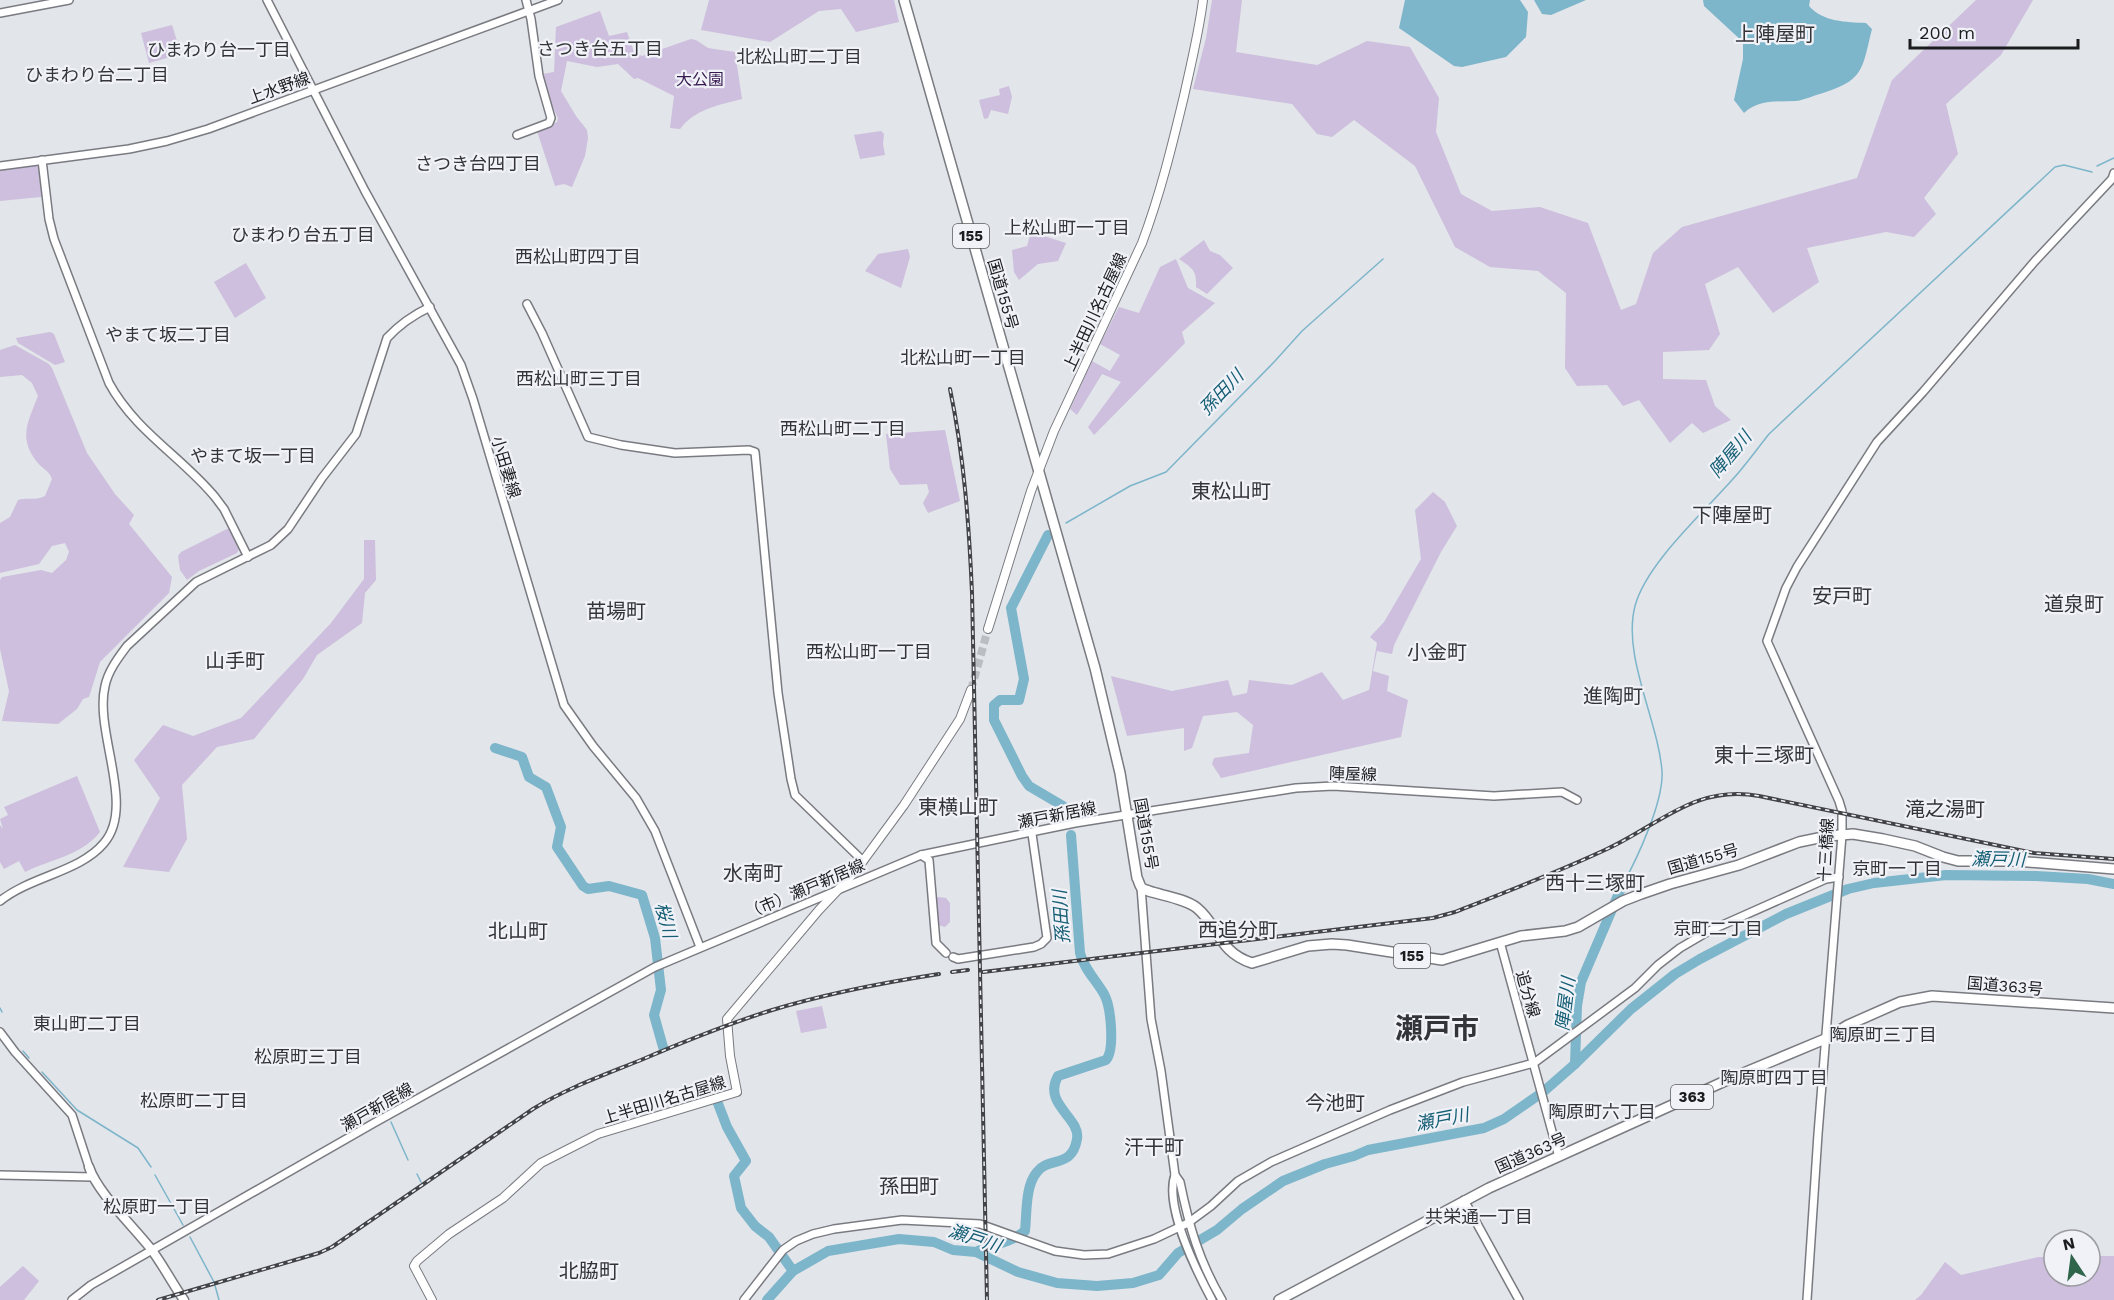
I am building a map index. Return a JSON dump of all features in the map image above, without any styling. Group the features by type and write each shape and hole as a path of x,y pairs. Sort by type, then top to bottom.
{"highway":[{"name":"国道155号","path":"903,0 1110,726 1141,887 1148,892 1184,900 1198,909 1222,942 1232,952 1252,963 1308,946 1332,944 1442,960 1521,936 1565,931 1578,927 1623,902 1670,884 1739,865 1799,842 1842,835 1864,835 1902,843 1958,861 2016,861 2114,869"},
{"name":"国道363号","path":"1279,1300 1464,1200 1734,1077 1825,1039 1848,1025 1900,1002 1925,996 2114,1008"}],"main road":[{"name":"上半田川名古屋線","path":"988,629 1018,531 1054,431 1152,218 1193,57 1203,0"},
{"name":"上半田川名古屋線","path":"432,1300 414,1266 435,1244 503,1198 542,1162 598,1134 737,1092 730,1056 728,1019 863,861 904,805 960,719 971,690"},
{"path":"89,1167 93,1177 152,1251 184,1300"}],"street":[{"path":"0,12 69,0"},
{"name":"小田妻線","path":"267,0 401,257 461,365 564,705 592,746 616,771 655,831 700,947"},
{"path":"517,135 549,123 551,118 539,76 526,0"},
{"name":"上水野線","path":"0,165 129,149 208,129 558,0"},
{"path":"42,160 49,219 54,240 109,383 131,417 224,508 248,557"},
{"name":"十三橋線","path":"1807,1300 1842,811 1767,641 1786,588 1797,567 1877,442 2035,261 2112,179 2114,173"},
{"path":"527,304 588,437 621,445 675,453 749,450 755,452 778,693 795,795 863,861"},
{"path":"0,901 20,887 82,861 104,843 116,817 117,801 103,708 105,686 111,670 127,646 196,582 271,545 288,530 322,478 356,434 387,338 412,316 430,307"},
{"name":"陣屋線","path":"1128,815 1288,789 1321,786 1494,796 1562,792 1577,800"},
{"name":"瀬戸新居線","path":"921,855 1128,815"},
{"path":"921,855 928,860 936,943 950,955 958,959 1034,947 1047,938 1032,834"},
{"name":"（市）瀬戸新居線","path":"700,947 921,855"},
{"path":"744,1300 783,1250 796,1241 824,1231 902,1220 980,1224 1055,1251 1084,1255 1108,1254 1123,1250 1188,1223 1238,1181 1271,1162 1390,1110 1463,1082 1534,1064 1635,988 1658,965 1680,948 1709,931 1826,879 1838,879"},
{"path":"1141,887 1151,1018 1167,1111 1174,1175 1172,1184 1180,1227 1222,1300"},
{"name":"追分線","path":"1500,942 1559,1157"},
{"name":"瀬戸新居線","path":"72,1300 91,1285 374,1123 655,967 700,947"},
{"path":"0,1032 72,1115 89,1167"},
{"path":"0,1175 93,1177"},
{"path":"1174,1175 1180,1182 1196,1271 1212,1300"},
{"path":"1464,1200 1519,1300"}],"green space":[{"path":"709,0 894,0 899,22 856,32 841,9 819,11 770,42 701,30"},
{"path":"1212,0 1242,0 1236,52 1317,65 1367,41 1410,47 1439,98 1436,132 1461,194 1492,211 1540,207 1588,223 1621,310 1636,304 1653,253 1682,227 1857,178 1892,80 1976,0 2033,0 2001,55 1946,104 1958,154 1924,198 1936,214 1914,237 1886,232 1807,248 1819,282 1773,313 1738,267 1705,284 1720,334 1709,350 1663,352 1663,379 1706,380 1715,406 1731,420 1703,433 1692,423 1670,443 1639,400 1623,406 1607,385 1577,386 1565,368 1566,293 1538,271 1490,267 1455,247 1415,166 1354,120 1332,137 1317,134 1292,104 1193,89 1206,38"},
{"name":"大公園","path":"600,11 609,36 627,32 634,52 642,56 691,39 708,48 735,52 742,99 700,112 680,129 670,128 674,96 638,78 634,79 618,64 597,67 567,61 561,91 587,130 588,138 585,156 572,187 564,184 555,186 537,131 557,122 558,118 546,93 543,74 554,72 556,27"},
{"path":"172,25 181,54 149,63 141,33"},
{"path":"1009,86 1012,97 1008,114 991,110 988,118 984,119 979,100 1000,95 999,89"},
{"path":"881,131 884,134 885,155 860,159 854,135"},
{"path":"35,165 39,168 43,195 0,201 0,170"},
{"path":"1031,232 1066,243 1058,261 1038,264 1019,280 1014,272 1012,250 1027,246"},
{"path":"1204,240 1210,251 1220,255 1233,268 1207,294 1196,287 1193,270 1179,259"},
{"path":"908,249 910,257 901,288 865,271 878,254"},
{"path":"1176,259 1188,288 1215,303 1182,332 1185,343 1094,435 1088,427 1121,382 1102,374 1077,415 1070,409 1092,361 1110,371 1120,355 1100,344 1119,307 1139,313 1160,267"},
{"path":"246,263 266,298 235,318 214,282"},
{"path":"50,332 54,334 65,362 55,365 18,343 16,338"},
{"path":"15,345 49,364 52,368 87,453 115,494 134,515 129,524 172,577 169,593 100,662 89,697 83,699 77,709 58,724 2,721 9,691 0,649 0,580 2,577 41,570 52,573 66,560 69,552 65,543 52,546 39,564 0,573 0,523 10,517 18,500 45,496 52,479 31,453 26,437 28,422 38,396 32,383 22,375 0,377 0,350"},
{"path":"945,430 960,501 928,513 923,503 929,492 927,484 900,485 890,469 886,434"},
{"path":"1433,492 1445,502 1457,526 1441,552 1394,645 1392,654 1377,651 1373,671 1389,676 1387,691 1408,700 1401,737 1221,778 1212,764 1214,758 1249,753 1253,725 1237,712 1203,716 1192,748 1184,751 1184,728 1127,736 1111,676 1172,691 1228,680 1233,696 1247,693 1249,680 1292,685 1322,672 1343,700 1369,690 1377,643 1370,637 1384,622 1421,559 1415,510"},
{"path":"227,529 239,549 237,553 199,571 187,580 180,570 178,556 181,552"},
{"path":"364,540 375,540 376,580 365,593 362,623 317,655 303,679 254,739 217,747 182,785 187,839 169,872 123,867 160,798 134,760 163,725 193,736 241,718 331,623 364,579"},
{"path":"77,776 100,832 75,852 25,872 19,861 4,869 0,862 0,825 3,829 0,819 8,815 4,807"},
{"path":"946,898 950,903 950,922 945,927 938,925 935,899"},
{"path":"822,1006 827,1028 801,1033 796,1011"},
{"path":"2102,1256 2114,1256 2114,1300 1915,1300 1945,1262 1961,1275 2042,1257 2042,1288 2102,1288"},
{"path":"23,1266 39,1281 24,1300 0,1300 0,1287"}],"water":[{"path":"1405,0 1520,0 1528,12 1526,37 1506,57 1462,67 1454,66 1399,28"},
{"path":"1534,0 1586,0 1551,15 1542,14"},
{"path":"1703,0 1810,0 1809,6 1828,18 1866,23 1872,29 1860,71 1847,83 1837,88 1799,100 1762,103 1744,113 1734,100 1743,59 1743,42 1704,6"}],"waterway":[{"name":"陣屋川","path":"2097,166 2114,158"},
{"name":"陣屋川","path":"1622,886 1648,830 1659,798 1661,783 1659,751 1633,646 1632,625 1635,606 1651,573 1677,540 1737,475 1769,434 2055,167 2064,165 2092,172"},
{"name":"孫田川","path":"1066,523 1130,486 1166,472 1302,331 1383,259"},
{"name":"孫田川","path":"1048,535 1011,608 1024,679 1019,700 1000,700 994,705 994,720 1029,786 1063,806 1069,816"},
{"name":"桜川","path":"495,748 522,757 529,777 546,787 561,827 557,847 583,886 588,889 609,886 642,895 655,938 661,990 654,1015 663,1047"},
{"name":"孫田川","path":"976,1252 1007,1241 1025,1231 1028,1192 1033,1178 1042,1167 1065,1158 1074,1148 1077,1131 1055,1095 1054,1086 1058,1076 1106,1060 1109,1055 1111,1028 1109,1008 1104,994 1084,964 1080,953 1071,835"},
{"name":"瀬戸川","path":"767,1300 793,1271 828,1251 899,1239 934,1242 953,1250 976,1252 1018,1272 1057,1283 1097,1286 1133,1283 1159,1275 1178,1253 1217,1230 1242,1209 1283,1181 1368,1150 1484,1128 1504,1119 1543,1092 1631,1009 1675,974 1786,914 1848,889 1874,883 1946,875 2036,876 2088,879 2114,884"},
{"name":"陣屋川","path":"1575,1064 1577,1006 1581,982 1622,886"},
{"path":"0,1008 2,1012"},
{"path":"23,1051 29,1058"},
{"path":"42,1072 77,1110 138,1148 151,1167"},
{"name":"桜川","path":"717,1101 727,1127 746,1161 734,1176 741,1208 755,1226 769,1237 793,1271"},
{"path":"391,1122 408,1160"},
{"path":"417,1174 421,1182"},
{"path":"155,1175 183,1225"},
{"path":"190,1237 214,1282 219,1300"}],"tunnel":[{"path":"971,690 988,629"}],"railway":[{"path":"950,389 965,490 972,593 987,1300"},
{"path":"983,972 1433,918 1455,912 1570,866 1607,849 1679,809 1716,796 1737,794 1759,796 2034,853 2114,859"},
{"path":"952,972 968,970"},
{"path":"158,1300 319,1253 332,1247 533,1109 586,1082 704,1034 769,1011 811,999 939,974"}],"district":[{"name":"上陣屋町","path":"1775,34"},
{"name":"さつき台五丁目","path":"600,48"},
{"name":"ひまわり台一丁目","path":"219,49"},
{"name":"北松山町二丁目","path":"799,56"},
{"name":"ひまわり台二丁目","path":"97,74"},
{"name":"さつき台四丁目","path":"478,163"},
{"name":"上松山町一丁目","path":"1067,227"},
{"name":"ひまわり台五丁目","path":"303,234"},
{"name":"西松山町四丁目","path":"578,256"},
{"name":"やまて坂二丁目","path":"168,334"},
{"name":"北松山町一丁目","path":"963,357"},
{"name":"西松山町三丁目","path":"579,378"},
{"name":"西松山町二丁目","path":"843,428"},
{"name":"やまて坂一丁目","path":"253,455"},
{"name":"東松山町","path":"1231,491"},
{"name":"下陣屋町","path":"1732,515"},
{"name":"安戸町","path":"1842,596"},
{"name":"道泉町","path":"2074,604"},
{"name":"苗場町","path":"616,611"},
{"name":"西松山町一丁目","path":"869,651"},
{"name":"小金町","path":"1437,652"},
{"name":"山手町","path":"235,661"},
{"name":"進陶町","path":"1613,696"},
{"name":"東十三塚町","path":"1764,755"},
{"name":"東横山町","path":"958,807"},
{"name":"滝之湯町","path":"1945,809"},
{"name":"京町一丁目","path":"1897,868"},
{"name":"水南町","path":"753,873"},
{"name":"西十三塚町","path":"1595,883"},
{"name":"京町二丁目","path":"1718,928"},
{"name":"西追分町","path":"1238,930"},
{"name":"北山町","path":"518,931"},
{"name":"東山町二丁目","path":"87,1023"},
{"name":"瀬戸市","path":"1437,1028"},
{"name":"陶原町三丁目","path":"1883,1034"},
{"name":"松原町三丁目","path":"308,1056"},
{"name":"陶原町四丁目","path":"1774,1077"},
{"name":"松原町二丁目","path":"194,1100"},
{"name":"今池町","path":"1335,1103"},
{"name":"陶原町六丁目","path":"1602,1111"},
{"name":"汗干町","path":"1154,1147"},
{"name":"孫田町","path":"909,1186"},
{"name":"松原町一丁目","path":"157,1206"},
{"name":"共栄通一丁目","path":"1479,1216"},
{"name":"北脇町","path":"589,1271"}]}
